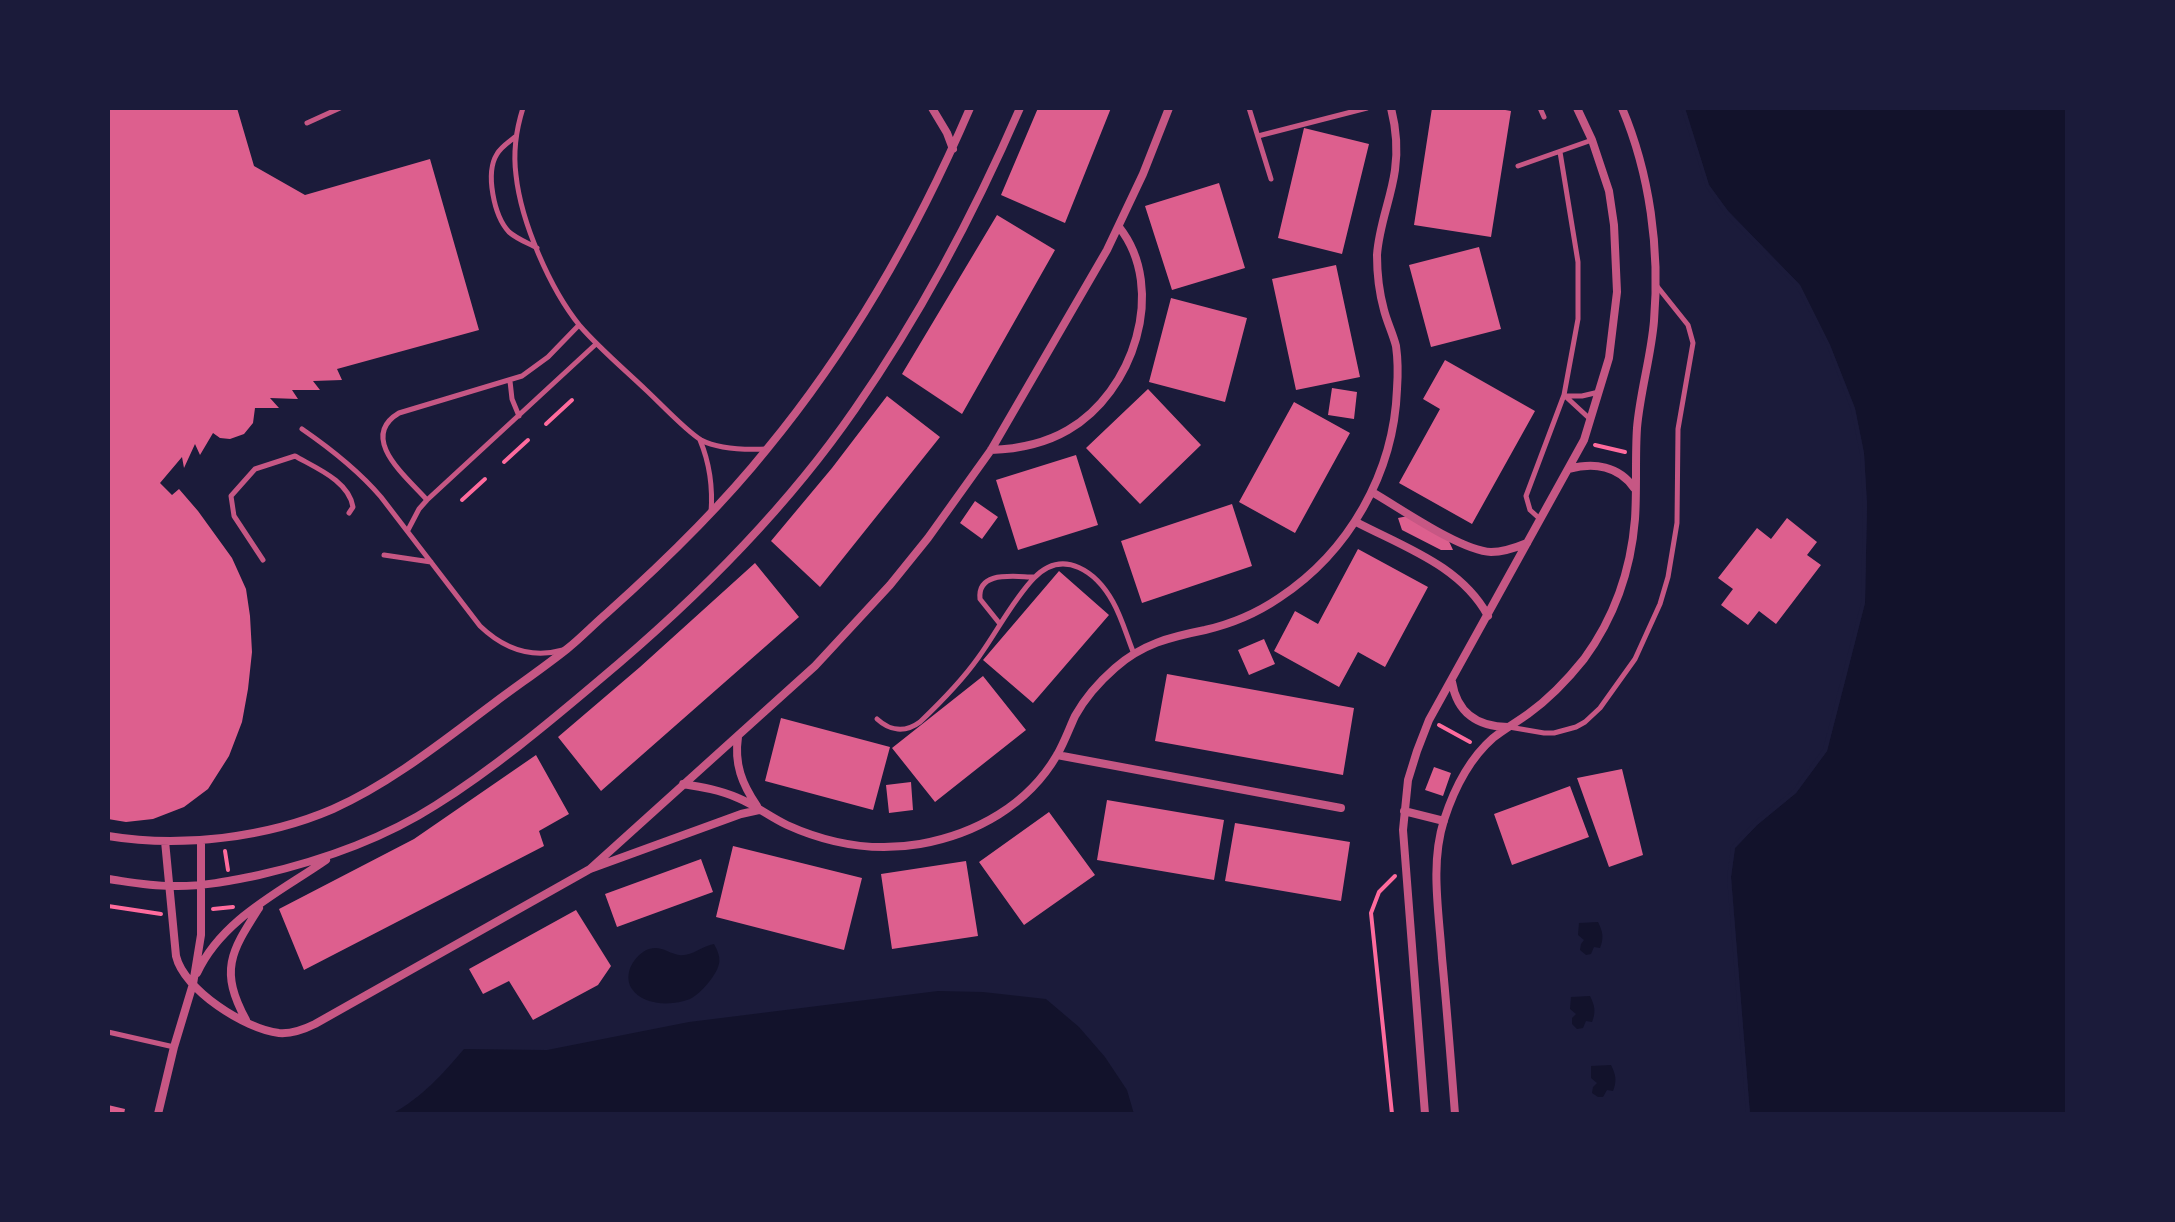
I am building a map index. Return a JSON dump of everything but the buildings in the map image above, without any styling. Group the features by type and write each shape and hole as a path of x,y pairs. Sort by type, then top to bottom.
{"street":[{"path":"932,108 953,149"},
{"path":"108,836 165,841 201,840 272,828 333,809 405,768 568,648 642,582 711,514 767,449 816,384 910,231 953,149 970,108"},
{"path":"108,879 169,886 202,885 294,867 337,853 435,806 551,720 624,660 736,555 818,460 887,361 951,253 980,198 1020,108"},
{"path":"590,869 815,666 872,606 928,538 991,450 1100,263 1119,227 1169,108"},
{"path":"683,784 726,793 805,832 844,844 893,847 943,839 992,819 1028,792 1057,755 1085,701 1116,667 1134,654 1170,637 1233,621 1278,599 1311,572 1356,522 1372,492 1388,450 1398,374 1396,346 1384,310 1378,274 1379,233 1396,168 1397,146 1391,108"},
{"path":"1425,1114 1405,872 1404,811 1408,780 1429,720 1584,440 1609,358 1614,325 1617,259 1609,191 1592,140 1577,108"},
{"path":"1455,1114 1437,876 1438,846 1444,821 1462,778 1483,749 1550,696 1591,648 1610,614 1628,566 1633,540 1640,404 1654,322 1656,285 1655,248 1647,191 1637,148 1622,108"},
{"path":"991,450 1033,445 1069,430 1099,406 1120,376 1137,333 1141,288 1135,254 1119,227"},
{"path":"1568,469 1590,465 1611,469 1629,480 1635,489"},
{"path":"1372,492 1454,540 1478,550 1503,551 1528,542"},
{"path":"1356,522 1452,573 1473,592 1488,616"},
{"path":"1452,681 1454,693 1465,713 1485,725 1508,727"},
{"path":"739,736 737,750 741,778 760,810"},
{"path":"1057,755 1341,808"},
{"path":"165,841 178,963 193,984 222,1009 279,1033 304,1030 590,869 741,814 760,810"},
{"path":"1404,811 1444,821"},
{"path":"158,1114 193,984 201,935 201,840"},
{"path":"193,984 210,949 220,937 262,902 337,853"},
{"path":"246,1021 234,994 230,968 237,942 262,902"}],"lane":[{"path":"307,123 340,108"},
{"path":"523,108 516,136 516,176 520,195 537,248 560,298 579,325 700,439 733,448 767,449"},
{"path":"1249,108 1271,179"},
{"path":"1258,136 1367,108"},
{"path":"1540,108 1544,117"},
{"path":"516,136 500,149 494,160 491,173 494,198 500,218 509,232 537,248"},
{"path":"1518,166 1592,140"},
{"path":"1540,519 1530,510 1526,496 1564,395 1578,319 1578,262 1560,152"},
{"path":"1508,727 1554,733 1585,722 1600,708 1635,659 1660,604 1677,523 1678,429 1693,343 1688,325 1656,285"},
{"path":"427,500 385,450 382,437 387,423 399,413 510,381 535,368 579,325"},
{"path":"408,531 412,519 427,500 596,344"},
{"path":"510,381 512,399 519,416"},
{"path":"1564,395 1582,396 1600,392"},
{"path":"1564,395 1591,420"},
{"path":"302,429 326,445 366,480 480,626 516,650 542,653 568,648"},
{"path":"700,439 712,483 711,514"},
{"path":"263,560 234,516 231,496 255,469 295,456 343,486 352,499 353,507 349,513"},
{"path":"384,555 432,562"},
{"path":"877,719 888,727 901,730 920,722 960,681 1035,577 1053,565 1072,564 1085,571 1104,589 1134,654"},
{"path":"1000,624 980,599 981,586 994,578 1035,577"},
{"path":"108,1032 174,1047"}],"path":[{"path":"546,424 572,400"},
{"path":"504,462 528,440"},
{"path":"1584,440 1624,452 1636,451"},
{"path":"462,500 485,479"},
{"path":"1429,720 1483,749"},
{"path":"1392,1114 1371,913 1386,884 1405,872"}],"shaded area":[{"path":"1685,108 2067,108 2067,1114 1750,1114 1731,877 1735,848 1796,793 1827,751 1865,603 1867,505 1864,453 1855,408 1830,345 1800,285 1728,211 1709,185"},
{"path":"1598,922 1602,935 1600,948 1594,947 1591,954 1586,955 1580,950 1584,940 1578,935 1579,923"},
{"path":"714,944 719,957 717,969 705,987 690,999 659,1003 643,999 632,989 629,971 635,960 649,949 683,955"},
{"path":"938,991 1046,999 1079,1027 1105,1057 1127,1090 1134,1114 392,1114 431,1085 464,1049 547,1050 689,1022"},
{"path":"1590,996 1594,1009 1592,1022 1586,1021 1583,1028 1577,1029 1572,1024 1576,1014 1570,1009 1571,997"},
{"path":"1611,1065 1615,1078 1613,1091 1607,1090 1603,1097 1598,1097 1592,1093 1597,1083 1591,1078 1591,1066"}],"pier":[{"path":"1681,108 1685,108 1709,185 1728,211 1800,285 1830,345 1855,409 1864,453 1867,504 1865,603 1827,751 1796,793 1735,848 1731,877 1750,1114 1746,1114 1727,878 1731,847 1754,822 1793,790 1823,749 1861,603 1863,505 1860,454 1851,410 1827,346 1797,288 1725,214 1706,187"}]}
